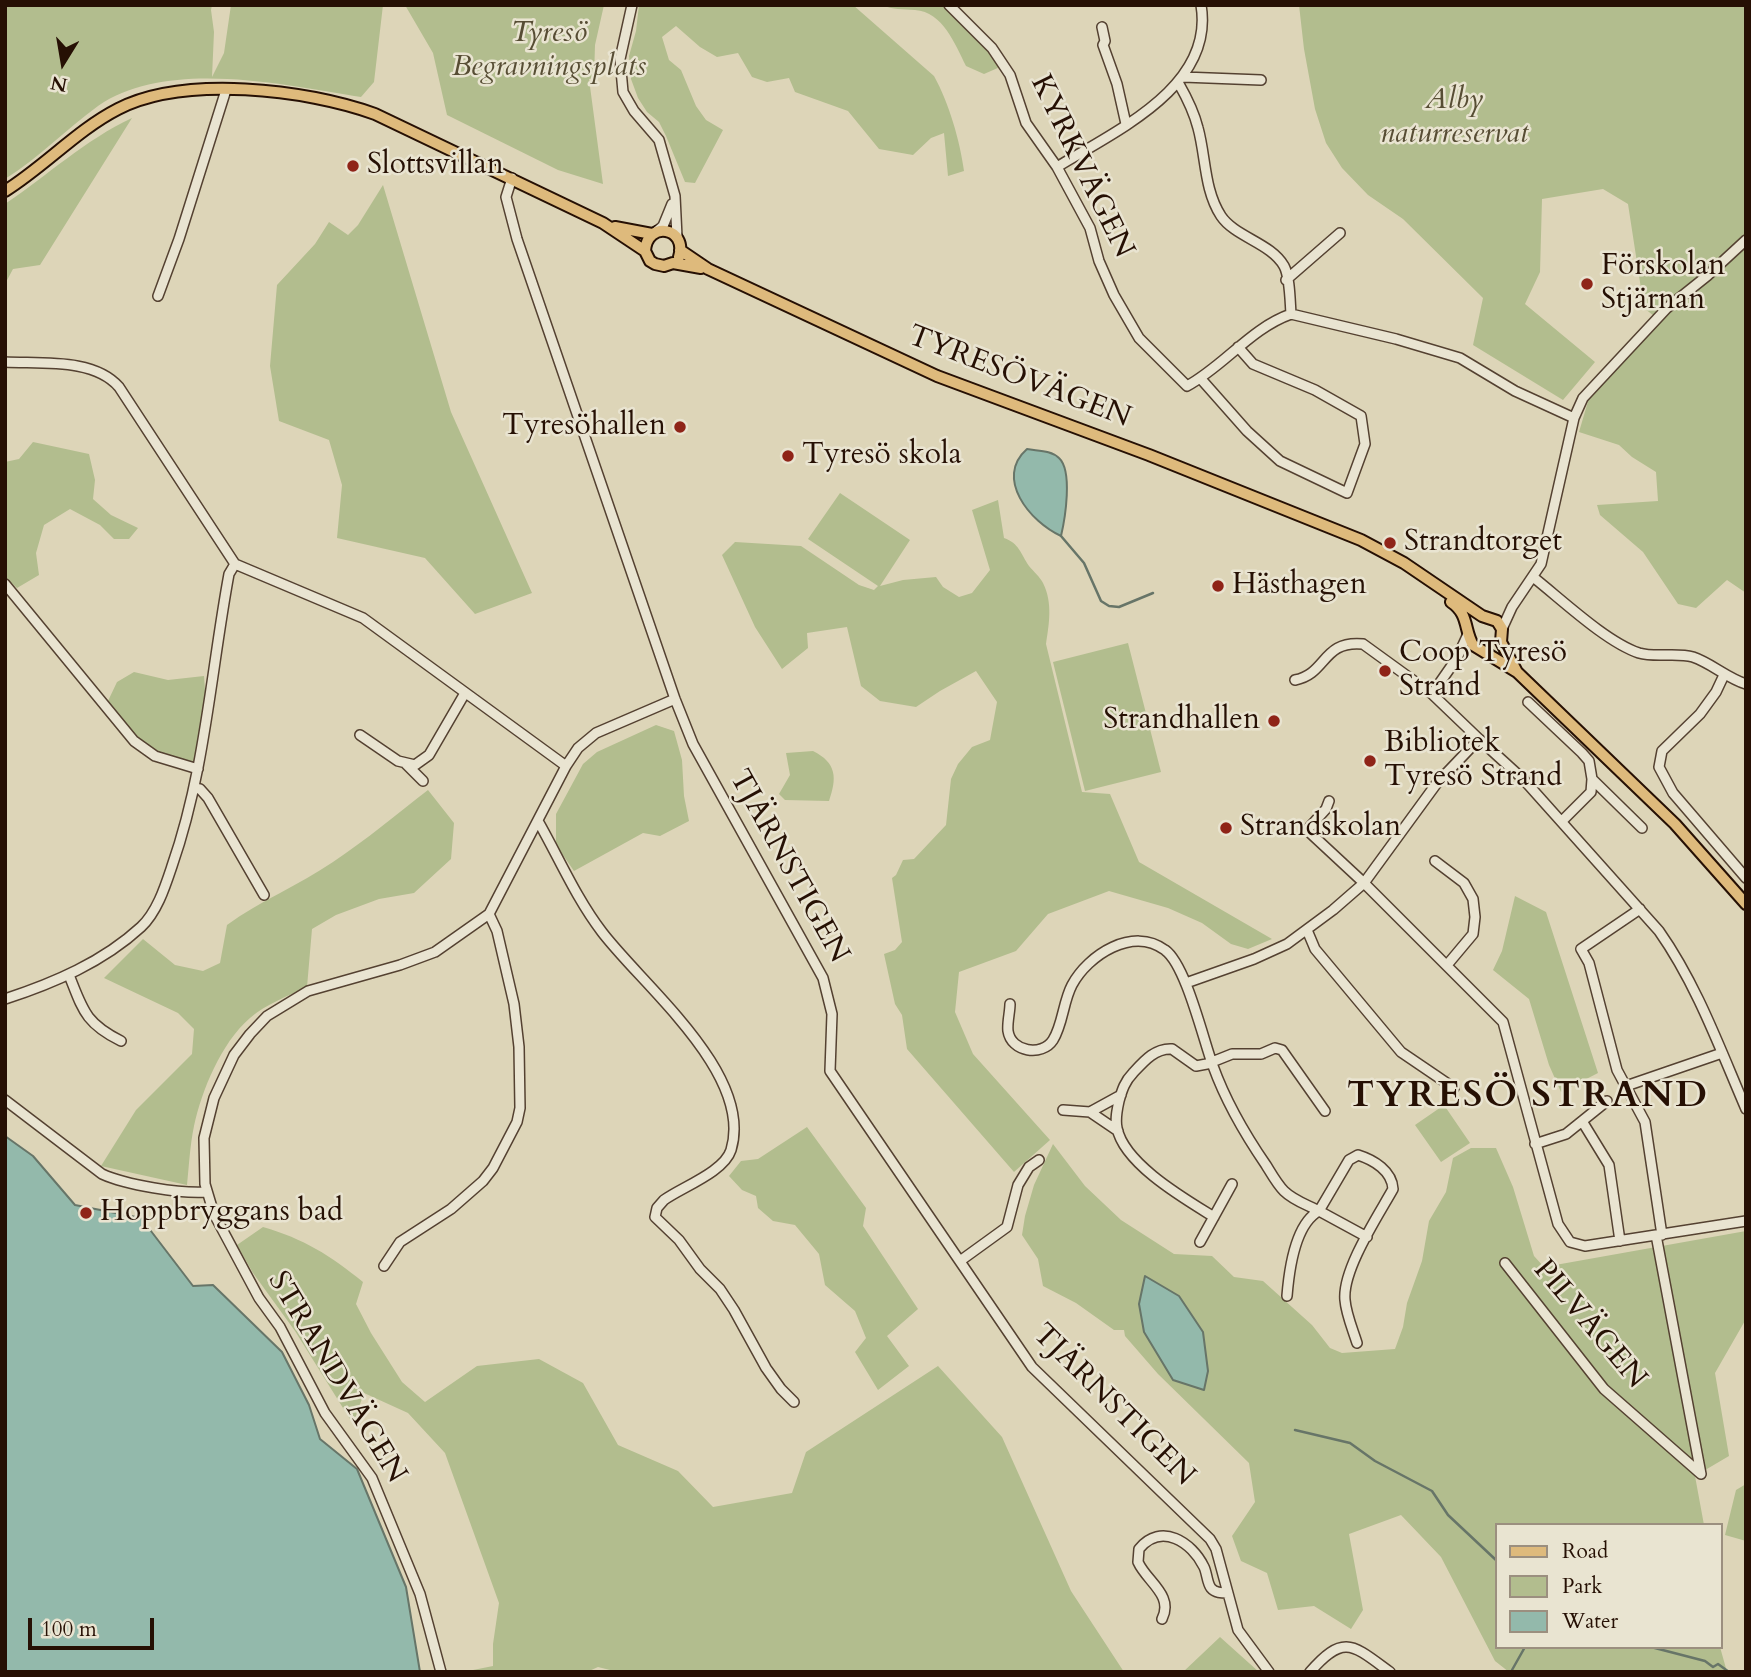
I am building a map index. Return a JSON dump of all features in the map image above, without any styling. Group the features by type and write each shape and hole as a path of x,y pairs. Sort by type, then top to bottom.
{"main road":[{"name":"TYRESÖVÄGEN","path":"5,191 50,160 96,122 140,99 176,91 213,88 276,93 363,109 603,223 645,251 650,261 655,264 664,266 673,263 708,269"},
{"name":"TYRESÖVÄGEN","path":"603,223 636,233 669,231 677,237"},
{"path":"645,251 646,243 654,233"},
{"path":"673,263 680,250 677,237"},
{"name":"TYRESÖVÄGEN","path":"680,250 708,269 937,376 1149,455 1362,540 1404,563 1488,617 1502,629"},
{"name":"TYRESÖVÄGEN","path":"1318,522 1401,569 1458,607 1470,641 1517,672 1675,824 1746,904"},
{"path":"1469,632 1475,620 1488,617"},
{"path":"1480,649 1493,649 1501,642 1502,629"},
{"name":"TYRESÖVÄGEN","path":"1501,642 1517,672"}],"street":[{"path":"632,5 620,59 623,92 634,111 659,139 675,196 677,237"},
{"name":"KYRKVÄGEN","path":"949,5 992,48 1010,75 1026,122 1057,167 1090,228 1099,261 1114,295 1139,338 1187,386 1200,379"},
{"path":"1057,167 1126,124 1181,80 1199,47 1203,28 1201,5"},
{"path":"1102,27 1105,41 1103,45 1117,85 1126,124"},
{"path":"1181,80 1261,80"},
{"path":"1181,80 1198,128 1208,188 1222,217 1243,235 1261,245 1283,266 1291,314"},
{"path":"158,296 226,90"},
{"name":"TJÄRNSTIGEN","path":"512,178 506,197 517,239 675,699 693,744 823,978 832,1014 830,1071 1032,1367 1210,1539 1216,1549 1238,1630 1269,1672"},
{"path":"654,233 668,217 675,196"},
{"path":"1286,280 1340,233"},
{"path":"1502,629 1512,607 1541,564 1574,418 1583,398 1667,308 1746,240"},
{"path":"1238,347 1253,364 1315,390 1361,416 1365,444 1347,493 1280,461 1247,431 1200,379 1238,347 1279,318 1291,314 1396,339 1460,358 1515,391 1574,418"},
{"path":"5,362 68,365 104,374 115,382 235,564 362,618 566,766"},
{"path":"5,999 69,975 98,958 142,926 162,896 194,788 229,574 235,564"},
{"path":"1534,577 1607,635 1636,652 1653,656 1691,657 1746,684"},
{"path":"5,584 134,741 155,756 198,769"},
{"path":"1488,617 1512,607"},
{"path":"1432,694 1457,658 1469,632"},
{"path":"1295,680 1313,671 1336,648 1356,643 1367,646 1432,694 1524,780 1671,947 1705,1012 1746,1109"},
{"path":"1457,658 1480,649"},
{"path":"1724,675 1700,714 1662,751 1659,767 1673,793 1746,878"},
{"path":"406,764 415,765 429,755 465,693"},
{"path":"384,1266 400,1242 451,1209 483,1181 493,1168 517,1122 520,1108 519,1059 514,1004 497,931 489,914 578,748 596,733 675,699"},
{"path":"1528,702 1589,761 1591,792 1562,821"},
{"path":"360,735 406,764 423,781"},
{"path":"1186,983 1254,959 1287,944 1364,883 1437,783 1479,739"},
{"path":"1592,779 1642,828"},
{"path":"194,788 200,789 208,798 264,895"},
{"path":"1329,801 1326,809 1307,830 1503,1022 1558,1224 1570,1242 1585,1246 1746,1221"},
{"path":"538,821 571,884 603,933 694,1034 731,1102 734,1124 731,1152 718,1168 664,1200 657,1208 655,1217 679,1240 700,1269 720,1289 766,1368 794,1402"},
{"path":"1435,861 1464,883 1473,899 1473,934 1447,965"},
{"path":"1640,909 1581,949 1589,963 1617,1070 1645,1122 1659,1235"},
{"name":"STRANDVÄGEN","path":"442,1672 420,1594 372,1478 325,1413 280,1326 259,1298 214,1214 207,1192 205,1138 209,1114 234,1055 267,1016 308,991 400,965 435,952 489,914"},
{"path":"1307,930 1315,949 1401,1052 1454,1088"},
{"path":"1010,1004 1008,1031 1017,1046 1028,1051 1047,1047 1054,1039 1072,985 1092,960 1102,952 1137,941 1164,948 1177,962 1186,983 1230,1108 1284,1191 1367,1237"},
{"path":"69,975 88,1018 121,1041"},
{"path":"1118,1131 1116,1115 1126,1080 1147,1058 1166,1048 1177,1051 1196,1066 1212,1063 1232,1054 1261,1054 1275,1048 1282,1050 1325,1111"},
{"path":"1626,1086 1722,1053"},
{"path":"1090,1112 1121,1095"},
{"path":"5,1100 102,1174 120,1181 178,1191 207,1192"},
{"path":"1535,1144 1566,1134 1607,1101"},
{"path":"1063,1110 1090,1112 1118,1131 1131,1152 1158,1179 1214,1217"},
{"path":"1582,1121 1609,1166 1620,1241"},
{"path":"1287,1296 1291,1261 1297,1242 1312,1214 1319,1211 1349,1160 1358,1155 1370,1158 1380,1165 1392,1181 1393,1189 1352,1265 1347,1282 1345,1300 1357,1343"},
{"path":"960,1261 1007,1227 1018,1185 1029,1167 1039,1160"},
{"path":"1200,1242 1232,1184"},
{"name":"PILVÄGEN","path":"1504,1263 1604,1389 1701,1474 1659,1235"},
{"path":"1162,1619 1166,1610 1165,1600 1138,1562 1139,1549 1151,1539 1159,1536 1174,1537 1191,1546 1206,1570 1211,1587 1215,1591 1227,1593"},
{"path":"1310,1672 1331,1650 1345,1646 1363,1651 1390,1672"}],"green space":[{"path":"5,5 212,5 212,77 224,53 231,5 383,5 374,82 361,97 227,79 158,83 126,91 98,106 5,179"},
{"name":"Tyresö Begravningsplats","path":"405,5 604,5 595,45 594,78 589,79 603,184 558,170 447,115 433,53"},
{"path":"639,5 853,5 934,76 953,122 964,171 948,176 944,133 931,138 913,155 879,149 848,111 795,92 789,78 767,82 752,77 738,53 717,57 700,47 676,26 662,37 669,60 681,70 696,106 706,120 723,130 695,183 685,182 659,122 647,112 631,79 629,56"},
{"path":"881,5 942,5 988,48 1000,67 984,74 966,66 947,31 933,16 925,12"},
{"name":"Alby naturreservat","path":"1299,5 1746,5 1746,593 1727,580 1696,608 1678,604 1643,552 1600,515 1597,505 1658,501 1656,472 1619,445 1579,432 1589,398 1659,320 1644,308 1628,204 1603,189 1542,199 1540,272 1525,304 1595,362 1563,400 1473,345 1483,298 1403,219 1368,195 1342,168 1326,143 1315,109"},
{"path":"132,118 40,265 13,269 5,284 5,204 82,147"},
{"path":"383,185 451,412 532,593 475,614 425,558 337,538 342,485 329,440 279,421 270,366 277,285 315,244 329,222 348,235 358,225"},
{"path":"33,442 89,454 95,480 93,499 111,515 138,528 129,539 114,539 100,525 70,509 44,525 36,553 39,575 17,588 5,577 5,462 19,459"},
{"path":"840,493 910,540 880,586 903,580 936,577 943,587 959,597 972,593 990,570 972,510 998,500 1004,538 1016,546 1042,581 1046,591 1049,614 1046,644 1082,792 1110,794 1139,862 1272,939 1248,949 1231,944 1202,923 1168,908 1109,891 1048,914 1016,951 959,972 955,1012 973,1054 1050,1140 1014,1172 907,1049 902,1015 895,1004 884,954 895,950 902,942 892,878 903,860 914,859 946,825 951,779 958,764 972,747 990,740 997,702 976,671 916,707 880,701 861,686 847,627 807,633 808,648 782,669 755,627 722,555 735,542 801,546 859,585 874,590 878,586 808,539"},
{"path":"1128,643 1161,772 1085,791 1053,662"},
{"path":"134,672 168,680 204,676 206,704 197,763 162,755 139,740 108,701 117,682"},
{"path":"656,725 674,731 682,760 684,796 689,821 660,836 643,833 574,871 556,845 556,814 583,764 597,752"},
{"path":"813,751 827,761 833,772 829,801 785,800 779,794 790,775 786,753"},
{"path":"428,790 454,823 451,859 414,893 379,899 336,915 312,929 307,987 270,1004 250,1018 230,1040 214,1068 194,1126 187,1185 101,1166 136,1110 192,1054 194,1029 178,1013 104,978 143,939 175,965 203,971 220,963 227,925 333,862"},
{"path":"1515,896 1546,912 1598,1073 1561,1092 1549,1065 1529,999 1493,970 1502,951"},
{"path":"1444,1105 1470,1143 1441,1162 1415,1125"},
{"path":"807,1127 866,1208 863,1226 918,1309 887,1336 909,1366 878,1390 855,1352 866,1338 855,1311 825,1285 819,1254 795,1225 773,1221 758,1208 756,1196 742,1190 729,1176 741,1161 758,1159"},
{"path":"1053,1144 1085,1186 1121,1220 1174,1254 1212,1256 1234,1277 1263,1281 1312,1325 1330,1348 1342,1353 1395,1349 1422,1261 1429,1221 1446,1192 1453,1158 1471,1148 1496,1148 1513,1187 1534,1256 1544,1267 1746,1231 1746,1319 1715,1373 1729,1456 1695,1476 1704,1523 1496,1523 1496,1649 1721,1649 1727,1672 1509,1672 1495,1661 1441,1557 1401,1515 1349,1534 1363,1610 1351,1629 1314,1606 1278,1610 1267,1573 1241,1561 1232,1536 1255,1502 1249,1463 1158,1374 1125,1336 1124,1330 1114,1330 1076,1303 1043,1286 1038,1259 1022,1235 1034,1185"},
{"path":"263,1227 316,1249 363,1282 356,1304 402,1382 425,1402 477,1366 539,1359 583,1383 618,1445 678,1471 713,1507 792,1493 806,1452 938,1366 1002,1437 1071,1591 1124,1672 618,1672 598,1667 587,1672 463,1672 493,1666 499,1603 445,1453 408,1413 364,1393 353,1424 237,1245"},
{"path":"1746,1484 1746,1541 1725,1535 1736,1490"},
{"path":"1220,1637 1259,1672 1183,1672"}],"water":[{"path":"1027,449 1052,454 1063,464 1067,496 1061,536 1038,521 1020,498 1015,486 1014,473 1018,460"},
{"path":"5,1136 33,1156 75,1205 141,1218 193,1286 213,1285 282,1352 309,1405 320,1439 357,1469 406,1587 420,1672 5,1672"},
{"path":"1145,1276 1179,1296 1203,1332 1208,1371 1204,1390 1173,1380 1144,1332 1139,1304"}],"waterway":[{"path":"1061,536 1084,563 1101,601 1109,606 1119,607 1153,593"},
{"path":"1295,1430 1350,1443 1375,1461 1432,1491 1448,1515 1496,1560"},
{"path":"1512,1670 1524,1649"},
{"path":"1659,1649 1705,1661 1713,1667 1718,1664 1729,1672"}],"place":[{"name":"Slottsvillan","path":"353,166"},
{"name":"Förskolan Stjärnan","path":"1587,284"},
{"name":"Tyresöhallen","path":"680,427"},
{"name":"Tyresö skola","path":"788,456"},
{"name":"Strandtorget","path":"1390,543"},
{"name":"Hästhagen","path":"1218,586"},
{"name":"Coop Tyresö Strand","path":"1385,671"},
{"name":"Strandhallen","path":"1274,721"},
{"name":"Bibliotek Tyresö Strand","path":"1370,761"},
{"name":"Strandskolan","path":"1226,828"},
{"name":"Hoppbryggans bad","path":"86,1213"}],"district":[{"name":"TYRESÖ STRAND","path":"1528,1097"}]}
